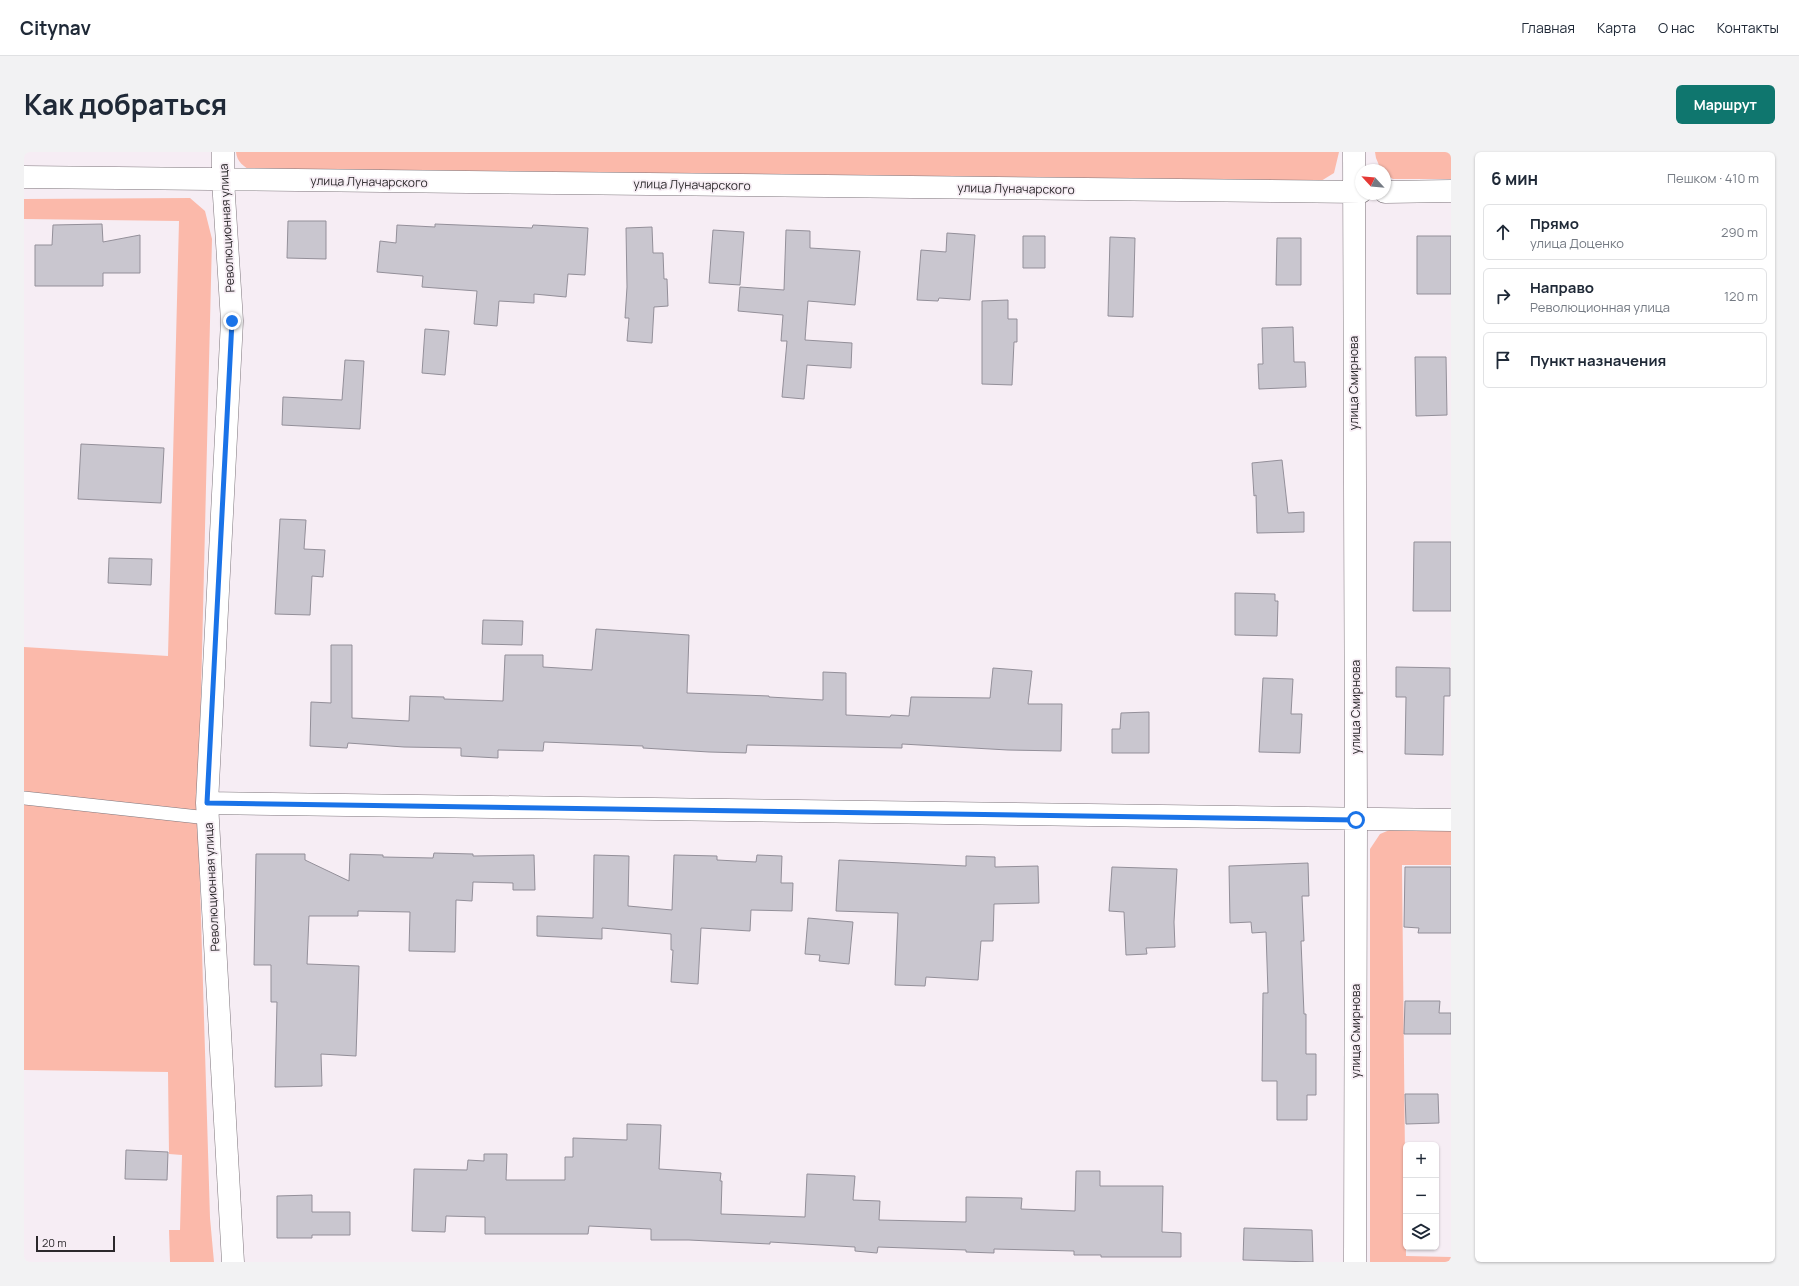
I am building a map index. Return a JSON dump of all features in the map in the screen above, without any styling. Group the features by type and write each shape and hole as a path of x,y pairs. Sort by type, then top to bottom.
{"street":[{"name":"Революционная улица","path":"223,152 223,180 232,321 207,810 233,1262"},
{"name":"улица Смирнова","path":"1354,152 1355,165"},
{"name":"улица Луначарского","path":"24,177 1355,192"},
{"path":"1391,192 1451,192"},
{"name":"улица Смирнова","path":"1355,1262 1357,200"},
{"path":"207,810 1451,820"}],"lane":[{"path":"24,798 207,810"}],"shaded area":[{"path":"236,152 1339,152 1334,173 1321,181 252,171 241,164"},
{"path":"1375,152 1451,152 1451,179 1393,179 1391,178 1391,164 1378,164"},
{"path":"190,198 205,211 212,239 198,818 210,1218 214,1262 170,1262 169,1230 180,1230 182,1155 169,1154 168,1072 24,1070 24,647 168,656 179,221 24,219 24,199"},
{"path":"1392,829 1451,829 1451,865 1402,865 1405,1142 1403,1142 1403,1250 1406,1250 1406,1256 1451,1257 1451,1262 1370,1262 1370,849 1380,834"}],"building":[{"path":"288,221 326,221 326,259 287,258"},
{"path":"102,224 103,242 140,235 140,273 103,273 103,286 35,286 35,245 52,245 53,225"},
{"path":"435,224 532,228 533,225 588,228 585,275 568,274 566,297 534,294 534,303 499,301 497,326 474,324 477,291 422,287 423,276 377,272 380,241 396,243 397,225 435,227"},
{"path":"652,227 653,253 663,253 664,279 667,279 668,306 654,307 652,343 627,341 629,318 625,318 627,287 626,228"},
{"path":"713,230 744,232 740,285 709,283"},
{"path":"786,230 810,231 810,248 860,251 855,305 808,301 805,340 852,343 851,368 807,365 804,399 782,397 787,341 781,341 783,315 738,311 740,287 784,290"},
{"path":"947,233 975,235 970,300 939,298 938,301 917,300 921,250 946,252"},
{"path":"1023,236 1045,236 1045,268 1023,268"},
{"path":"1417,236 1451,236 1451,294 1417,294"},
{"path":"1110,237 1135,238 1133,317 1108,316"},
{"path":"1277,238 1301,238 1301,285 1276,285"},
{"path":"1008,300 1008,319 1017,319 1017,342 1014,342 1012,385 982,384 982,301"},
{"path":"1293,327 1294,362 1305,362 1306,387 1259,389 1258,364 1263,364 1262,328"},
{"path":"425,329 449,331 445,375 422,373"},
{"path":"1415,357 1446,357 1447,415 1416,416"},
{"path":"345,360 364,361 360,429 282,425 283,397 342,400"},
{"path":"81,444 164,448 161,503 78,499"},
{"path":"1282,460 1288,513 1304,512 1304,532 1257,533 1256,495 1254,496 1252,463"},
{"path":"280,519 306,520 304,549 325,550 323,577 312,576 310,615 275,614"},
{"path":"1414,542 1451,542 1451,611 1413,611"},
{"path":"109,558 152,559 151,585 108,583"},
{"path":"1235,593 1275,594 1275,601 1278,601 1277,636 1235,635"},
{"path":"483,620 523,621 522,645 482,644"},
{"path":"596,629 689,635 687,693 769,696 823,700 823,672 846,673 846,715 890,717 891,715 909,716 911,697 990,698 993,668 1032,671 1028,704 1062,704 1061,751 1008,750 902,744 902,748 747,745 746,753 643,748 643,746 544,742 543,751 498,750 498,758 461,756 461,748 404,747 348,743 347,748 310,746 311,702 331,703 331,645 352,645 352,718 409,721 410,696 503,701 505,655 543,655 543,667 592,670"},
{"path":"1396,667 1450,668 1450,696 1444,696 1443,755 1405,754 1406,697 1396,697"},
{"path":"1263,678 1293,679 1291,714 1302,714 1300,753 1259,752"},
{"path":"1149,712 1149,753 1112,753 1112,729 1120,729 1121,713"},
{"path":"434,853 473,854 473,856 534,855 535,890 513,890 513,883 473,882 472,901 456,900 455,952 409,951 410,912 358,911 358,916 309,916 307,964 359,966 356,1056 321,1054 322,1086 275,1087 277,1002 271,1002 271,965 254,965 256,854 305,854 305,860 349,881 350,854 383,855 383,857 433,858"},
{"path":"594,855 629,856 628,906 672,910 674,855 717,856 717,860 756,862 757,855 782,856 781,883 793,883 792,911 751,910 750,931 701,928 698,984 671,982 673,950 671,950 671,934 602,928 602,939 537,936 537,916 593,918"},
{"path":"966,856 995,857 995,867 1038,866 1039,903 994,904 993,941 981,941 978,980 926,977 925,986 895,985 898,913 836,911 839,860 966,866"},
{"path":"1308,863 1309,896 1302,896 1304,941 1301,941 1304,1014 1306,1014 1306,1054 1316,1054 1316,1095 1307,1095 1307,1120 1277,1120 1277,1081 1262,1081 1263,993 1268,993 1266,932 1252,933 1251,922 1230,923 1229,866"},
{"path":"1112,867 1177,869 1174,922 1175,947 1146,948 1147,954 1126,955 1124,912 1109,911"},
{"path":"1405,867 1451,867 1451,933 1418,933 1419,928 1404,927"},
{"path":"808,918 853,922 849,964 819,961 820,955 805,954"},
{"path":"1405,1001 1440,1001 1439,1013 1451,1013 1451,1034 1404,1034"},
{"path":"1405,1094 1438,1094 1439,1123 1406,1124"},
{"path":"627,1124 661,1125 659,1169 721,1173 721,1214 805,1217 807,1174 855,1176 853,1200 880,1201 879,1220 966,1222 966,1197 1022,1198 1021,1209 1075,1211 1076,1171 1100,1171 1100,1186 1163,1186 1162,1232 1181,1233 1181,1257 1101,1257 1101,1255 1074,1255 1074,1251 994,1249 994,1253 966,1252 966,1250 878,1247 877,1253 855,1251 855,1247 770,1242 770,1244 689,1240 651,1240 651,1229 589,1226 588,1234 485,1234 485,1217 446,1216 445,1232 412,1231 414,1169 467,1170 468,1160 484,1161 484,1154 507,1154 506,1180 565,1180 565,1157 573,1157 573,1138 627,1140"},
{"path":"126,1150 168,1152 167,1180 125,1179"},
{"path":"312,1195 312,1212 350,1212 350,1235 312,1235 312,1238 277,1238 277,1196"},
{"path":"1244,1228 1312,1230 1313,1262 1243,1260"}],"route":[{"path":"232,321 207,803 1356,820"}]}
